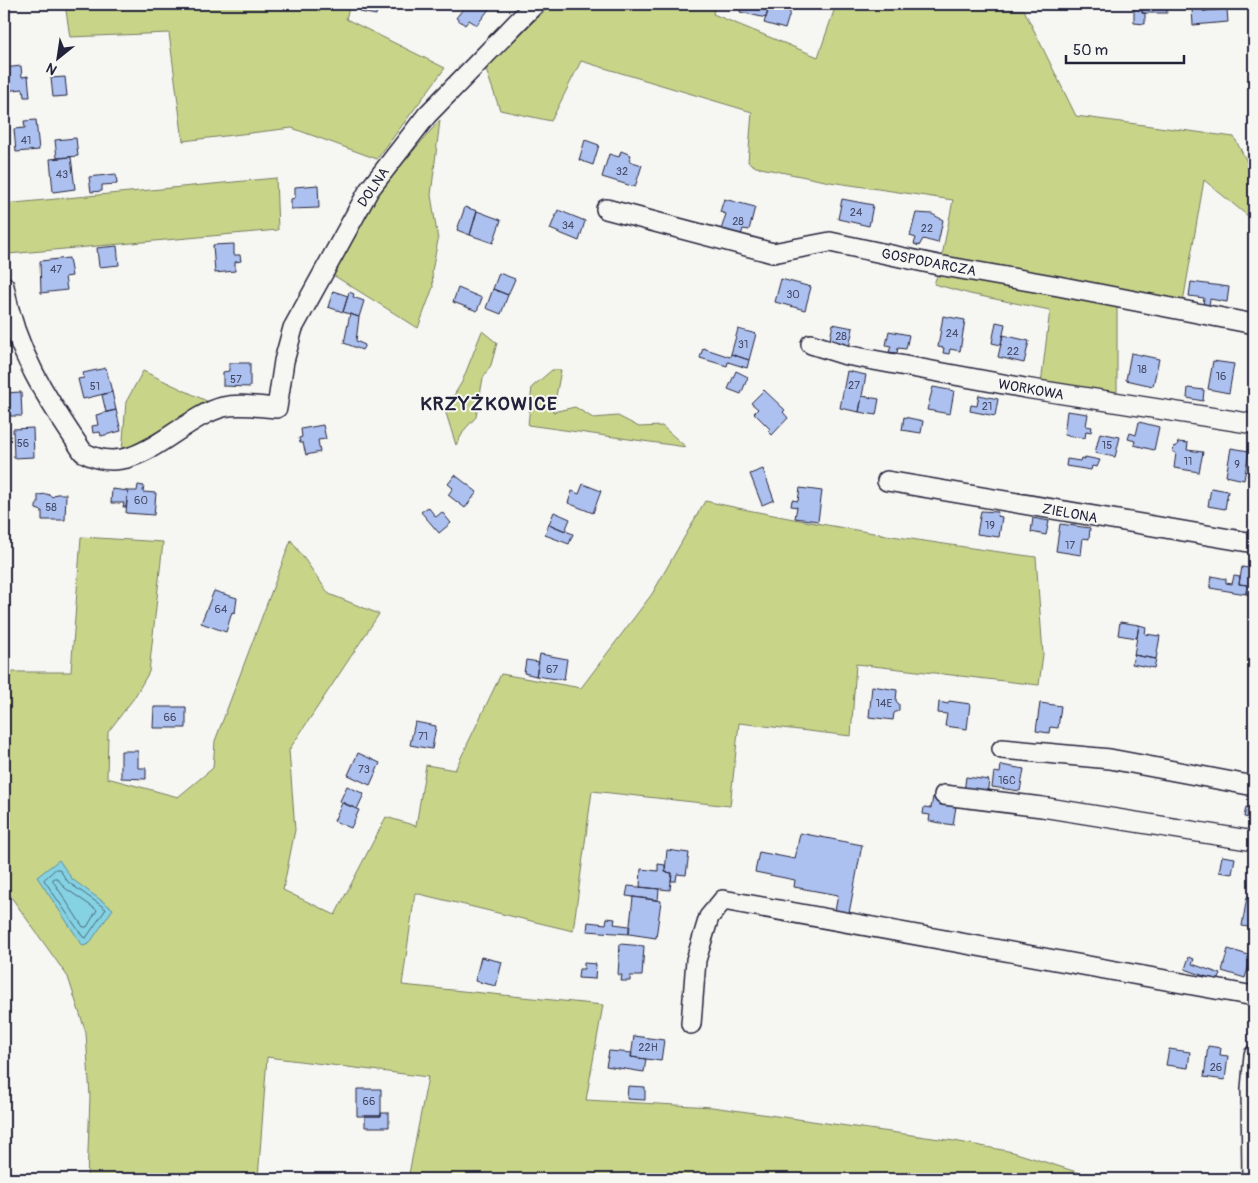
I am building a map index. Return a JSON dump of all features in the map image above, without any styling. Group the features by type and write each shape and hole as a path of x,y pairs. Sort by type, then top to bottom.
{"street":[{"name":"DOLNA","path":"4,286 8,309 28,366 83,452 92,458 118,461 151,448 223,407 277,408 284,361 293,328 369,190 427,115 535,4"},
{"name":"GOSPODARCZA","path":"606,209 773,252 830,242 938,265 1078,289 1254,324"},
{"name":"WORKOWA","path":"810,344 846,355 1025,388 1254,424"},
{"name":"ZIELONA","path":"887,481 1254,544"},
{"path":"1002,749 1110,759 1254,786"},
{"path":"944,794 1042,807 1254,841"},
{"path":"692,1024 696,960 709,917 723,900 1254,996"},
{"path":"1252,1179 1251,1089 1254,1055"}],"green space":[{"path":"65,4 350,4 346,19 445,68 377,159 292,128 183,141 169,33 70,37"},
{"path":"552,4 715,4 713,14 818,57 836,5 1024,10 1076,116 1234,137 1254,175 1254,221 1204,180 1183,302 941,261 953,200 830,182 756,167 748,162 752,112 581,61 551,121 500,110 485,67"},
{"path":"440,120 431,195 438,240 432,271 433,287 418,328 333,275 376,194"},
{"path":"276,178 278,230 8,254 4,236 4,204"},
{"path":"938,273 1117,302 1117,397 1041,384 1050,310 970,294 934,284"},
{"path":"482,331 497,343 491,365 483,378 476,417 465,429 456,445 445,410 462,382"},
{"path":"552,370 561,370 553,412 575,407 593,418 618,416 639,427 662,426 686,447 528,425 532,387"},
{"path":"143,371 213,404 122,452 126,402"},
{"path":"705,501 787,518 1036,557 1043,654 1039,685 856,664 851,736 739,723 730,806 592,791 573,931 415,893 402,985 603,1005 586,1100 712,1107 954,1141 1013,1152 1099,1179 408,1179 428,1077 267,1057 258,1179 87,1179 90,1097 86,1033 68,977 4,887 4,672 71,672 81,537 163,542 149,672 134,698 108,732 107,778 178,797 213,768 215,741 291,540 329,594 379,614 289,750 295,830 283,890 335,915 386,817 416,826 426,765 455,770 501,674 581,688 652,594"}],"water":[{"path":"59,860 72,879 113,909 89,944 83,946 37,877"}],"building":[{"path":"362,4 378,4 376,15 360,12"},
{"path":"467,4 481,4 489,9 477,25 469,20 465,25 456,18"},
{"path":"742,4 770,4 766,18 740,12"},
{"path":"770,4 792,6 785,29 764,23"},
{"path":"1134,4 1142,4 1142,13 1145,13 1145,24 1134,23"},
{"path":"1142,4 1167,4 1167,13 1142,13"},
{"path":"1202,4 1227,4 1227,9 1203,11"},
{"path":"1192,9 1203,9 1203,11 1227,9 1228,22 1193,25"},
{"path":"21,66 22,77 28,76 30,97 24,97 23,89 4,91 4,68"},
{"path":"65,77 67,96 53,97 51,78"},
{"path":"36,120 39,150 16,152 14,129 25,128 24,121"},
{"path":"76,138 78,156 57,158 55,140"},
{"path":"585,140 599,145 593,165 579,160"},
{"path":"621,151 631,155 629,161 642,165 635,187 602,177 609,154 619,157"},
{"path":"71,157 75,189 53,192 50,159"},
{"path":"116,174 117,184 102,185 102,191 91,192 89,177"},
{"path":"318,185 319,208 291,209 291,199 295,198 295,187"},
{"path":"724,199 755,207 749,230 743,229 741,235 721,230 726,214 720,212"},
{"path":"842,199 873,205 869,226 838,219"},
{"path":"465,207 477,211 470,235 457,230"},
{"path":"558,210 585,221 579,241 550,229"},
{"path":"477,211 501,220 493,243 470,235"},
{"path":"916,213 932,214 943,220 938,243 923,239 919,246 914,244 916,238 910,236"},
{"path":"234,244 234,255 240,255 241,261 235,262 235,271 215,273 213,245"},
{"path":"117,246 119,265 99,267 97,248"},
{"path":"69,258 72,276 65,277 67,290 41,293 40,261"},
{"path":"499,273 515,279 508,295 493,289"},
{"path":"781,279 811,287 805,310 775,302"},
{"path":"1191,282 1229,287 1227,302 1210,299 1209,306 1203,305 1204,298 1189,296"},
{"path":"458,288 482,298 477,311 453,302"},
{"path":"493,289 508,295 501,314 486,308"},
{"path":"333,291 348,296 343,312 328,307"},
{"path":"349,292 354,294 353,297 364,301 359,317 343,312"},
{"path":"350,314 359,317 356,341 365,345 362,350 344,343"},
{"path":"943,316 965,320 960,351 950,349 949,354 943,353 944,348 938,347"},
{"path":"996,322 1005,324 1001,345 992,343"},
{"path":"833,324 853,328 849,348 829,344"},
{"path":"738,329 756,334 749,360 731,354"},
{"path":"889,331 909,335 906,349 898,348 897,353 889,352 891,346 886,345"},
{"path":"1003,335 1029,341 1024,363 998,357"},
{"path":"703,348 730,357 731,354 749,360 747,368 728,362 727,366 700,358"},
{"path":"1131,353 1159,359 1153,386 1126,380"},
{"path":"1213,361 1234,364 1229,393 1208,389"},
{"path":"229,363 250,363 250,387 223,386 223,372 229,371"},
{"path":"106,368 112,392 83,399 78,379 84,378 83,373"},
{"path":"736,371 748,377 741,394 728,389"},
{"path":"847,371 866,375 859,412 840,408"},
{"path":"933,387 954,391 950,414 927,410"},
{"path":"1188,388 1204,390 1203,401 1187,398"},
{"path":"764,390 785,410 783,412 788,418 772,435 768,431 770,429 754,413 758,409 751,403"},
{"path":"21,392 22,416 4,416 4,393"},
{"path":"112,392 116,410 106,412 102,395"},
{"path":"979,395 998,399 995,416 970,411 971,405 977,406"},
{"path":"862,396 879,399 876,415 859,412"},
{"path":"116,410 121,431 101,436 100,432 93,433 92,426 98,425 96,415"},
{"path":"1067,411 1088,414 1086,426 1092,427 1091,432 1086,431 1085,438 1064,435"},
{"path":"904,417 923,421 921,433 902,430"},
{"path":"1139,422 1159,427 1154,450 1134,445 1135,441 1128,439 1130,433 1136,435"},
{"path":"323,425 326,439 318,440 320,452 306,455 303,443 300,443 299,438 302,437 301,429"},
{"path":"33,428 34,457 14,458 13,429"},
{"path":"1100,433 1120,437 1115,457 1095,453"},
{"path":"1178,442 1188,443 1187,450 1203,452 1199,472 1174,468 1176,453 1173,452"},
{"path":"1231,448 1249,451 1244,480 1226,476"},
{"path":"1085,457 1100,460 1097,467 1092,466 1091,470 1066,466 1067,459 1080,461 1081,458 1085,459"},
{"path":"763,469 774,500 762,505 750,474"},
{"path":"455,475 477,492 465,508 448,495 453,488 448,484"},
{"path":"583,484 601,491 593,513 568,503 572,491 579,494"},
{"path":"138,485 144,486 143,492 156,493 154,515 126,513 128,491 137,491"},
{"path":"800,488 822,491 818,521 795,518 797,507 791,506 792,500 798,501"},
{"path":"1211,488 1228,491 1225,509 1208,506"},
{"path":"112,489 128,491 126,507 123,507 124,503 111,503"},
{"path":"47,494 53,497 56,494 66,494 65,520 42,520 42,511 36,509 38,495"},
{"path":"428,507 436,517 442,512 451,523 439,533 421,512"},
{"path":"981,511 998,512 997,516 1002,517 999,537 977,534"},
{"path":"554,512 570,519 565,531 549,524"},
{"path":"1033,518 1049,521 1046,535 1031,532"},
{"path":"549,524 573,534 569,544 545,535"},
{"path":"1060,524 1090,528 1089,539 1083,538 1081,555 1056,551"},
{"path":"1242,567 1254,569 1254,595 1246,594 1247,585 1239,584"},
{"path":"1212,576 1226,579 1226,583 1232,584 1234,576 1240,577 1239,584 1247,585 1246,594 1210,588"},
{"path":"214,591 237,598 235,613 232,612 226,632 201,623"},
{"path":"1120,622 1139,625 1137,638 1118,635"},
{"path":"1139,625 1146,627 1145,634 1160,636 1156,659 1134,655"},
{"path":"540,654 567,659 564,680 536,676"},
{"path":"1134,655 1156,659 1154,668 1132,664"},
{"path":"526,660 539,662 536,676 524,673"},
{"path":"872,686 897,690 896,701 899,704 899,710 894,713 893,720 869,717"},
{"path":"949,701 970,704 967,729 945,726 947,714 938,713 939,702 948,704"},
{"path":"1040,703 1061,706 1058,728 1050,727 1049,733 1036,731"},
{"path":"154,707 186,707 186,728 153,728"},
{"path":"415,722 436,726 432,749 410,745"},
{"path":"121,751 138,751 138,768 146,768 146,779 121,778"},
{"path":"358,753 380,763 370,785 348,775"},
{"path":"1001,765 1024,769 1020,791 992,787 994,772 1000,773"},
{"path":"966,777 989,780 987,795 964,792"},
{"path":"347,786 364,794 357,809 340,801"},
{"path":"933,797 957,800 953,825 929,821 930,815 923,814 924,807 931,808"},
{"path":"342,803 359,810 351,828 334,821"},
{"path":"1246,807 1254,808 1254,829 1250,828 1251,818 1244,817"},
{"path":"800,833 862,845 849,913 835,911 838,895 794,887 795,880 755,872 759,852 795,859"},
{"path":"667,850 689,853 686,875 677,874 676,881 671,881 672,873 665,872"},
{"path":"1222,856 1235,858 1232,874 1219,872"},
{"path":"658,864 665,865 665,872 672,873 670,890 640,887 641,869 658,871"},
{"path":"628,886 659,889 658,900 626,896"},
{"path":"633,897 661,901 656,938 629,934"},
{"path":"1247,897 1254,898 1254,928 1242,926"},
{"path":"607,918 615,919 614,924 629,926 629,934 587,931 588,922 606,924"},
{"path":"620,944 644,946 642,976 630,976 630,981 621,981 622,975 618,975"},
{"path":"1228,949 1252,956 1245,978 1222,971"},
{"path":"481,957 502,962 496,986 475,981"},
{"path":"1189,957 1194,959 1192,964 1221,974 1218,981 1185,969"},
{"path":"584,963 596,964 595,979 578,978 579,969 584,969"},
{"path":"634,1036 664,1040 661,1061 631,1057"},
{"path":"1208,1046 1221,1048 1220,1055 1228,1056 1225,1080 1204,1077"},
{"path":"1169,1049 1190,1052 1188,1068 1166,1065"},
{"path":"609,1051 632,1053 631,1057 646,1059 644,1072 606,1066"},
{"path":"628,1086 645,1087 645,1100 627,1099"},
{"path":"357,1089 381,1089 381,1116 357,1116"},
{"path":"381,1113 389,1113 389,1127 365,1127 365,1116 381,1116"}],"district":[{"name":"KRZYŻKOWICE","path":"489,403"}]}
